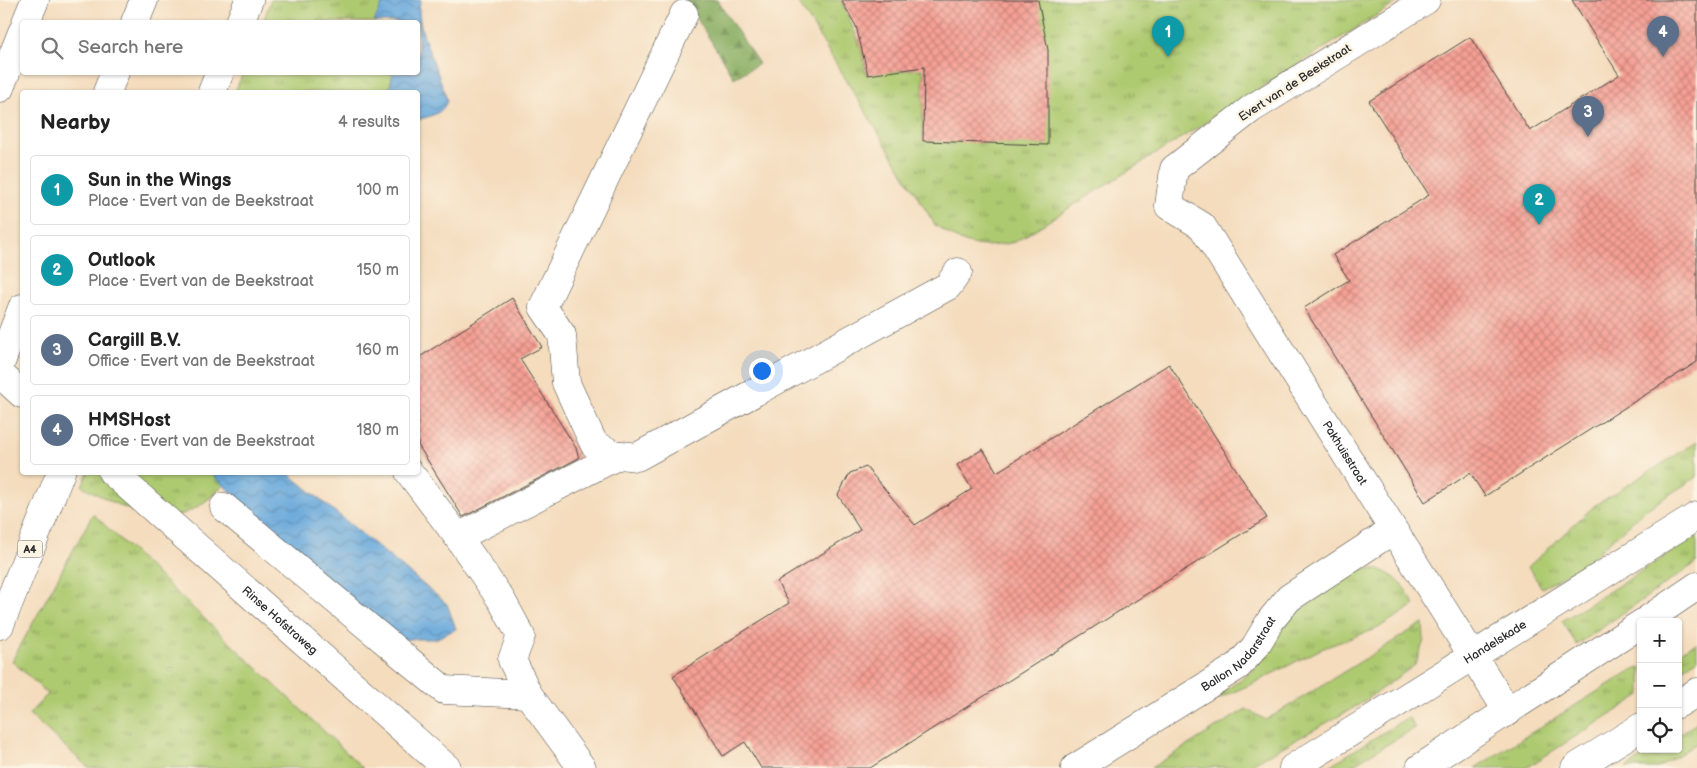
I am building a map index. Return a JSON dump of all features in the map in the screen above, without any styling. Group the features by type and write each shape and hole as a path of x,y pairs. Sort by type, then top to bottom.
{"main road":[{"path":"27,20 35,0"},
{"path":"136,20 144,0"},
{"path":"241,20 249,0"},
{"name":"Evert van de Beekstraat","path":"1169,206 1174,169 1251,109 1426,0"},
{"path":"684,14 543,307 562,335 566,383 594,444 613,454 637,457 948,286 958,272"},
{"path":"0,88 20,37"},
{"path":"108,90 114,75"},
{"path":"213,90 219,75"},
{"name":"Pakhuisstraat","path":"1169,206 1202,226 1508,712"},
{"path":"0,365 20,313"},
{"path":"0,374 20,392"},
{"path":"458,537 619,455"},
{"name":"A4","path":"0,626 60,475"},
{"name":"Rinse Hofstraweg","path":"115,475 447,768"},
{"path":"411,475 458,537 502,601 521,636 512,660 528,694 582,768"},
{"path":"224,507 444,690 528,694"},
{"name":"Handelskade","path":"1293,768 1697,516"},
{"name":"Ballon Nadarstraat","path":"1075,768 1238,666 1255,647 1271,620 1289,598 1393,530"},
{"path":"1650,618 1697,586"},
{"path":"1420,768 1637,627"},
{"path":"1682,701 1697,692"},
{"path":"1575,768 1637,729"}],"green space":[{"path":"271,0 384,0 375,20 264,20"},
{"path":"678,0 717,0 759,64 734,78 691,9"},
{"path":"797,0 841,0 861,47 866,73 923,69 923,141 1035,0 1401,0 1015,242 982,246 955,238 935,225"},
{"path":"242,75 393,75 389,90 236,90"},
{"path":"1697,442 1697,477 1645,510 1586,563 1542,588 1528,567 1594,506"},
{"path":"87,475 213,475 224,484 206,501 188,512 171,517 155,517 138,513 82,486"},
{"path":"93,514 363,768 89,768 29,714 48,694 12,661"},
{"path":"1697,536 1697,562 1577,645 1562,621"},
{"path":"1373,568 1394,577 1415,605 1378,628 1321,649 1252,684 1208,703 1251,672 1265,656 1277,634 1292,616 1357,570"},
{"path":"1423,623 1424,640 1415,665 1357,706 1246,767 1151,768 1246,709 1266,720"},
{"path":"1697,643 1697,660 1682,669 1682,663 1682,651"},
{"path":"1637,669 1637,698 1526,768 1475,768 1627,673"},
{"path":"1408,717 1415,728 1347,768 1326,768"},
{"path":"1697,723 1697,743 1682,753 1682,732"},
{"path":"1649,753 1681,753 1658,768 1626,768"}],"water":[{"path":"384,0 421,0 420,20 375,20"},
{"path":"420,22 447,101 439,112 420,119 420,90 389,90 393,75 420,75"},
{"path":"212,475 290,475 447,604 456,629 435,639 395,639"}],"building":[{"path":"841,0 1038,0 1048,50 1048,145 923,141 924,67 868,75 856,26"},
{"path":"1572,0 1697,0 1697,362 1485,496 1470,473 1425,502 1304,308 1349,280 1333,255 1429,195 1369,101 1470,37 1530,131 1619,75"},
{"path":"512,298 542,347 520,359 576,448 579,458 463,517 420,448 420,357"},
{"path":"1169,364 1267,518 870,768 761,768 745,742 723,756 673,676 789,603 777,582 860,530 838,495 850,473 866,467 915,525 972,489 957,465 983,449 997,472"}],"place":[{"name":"Sun in the Wings","path":"1168,57"},
{"name":"HMSHost","path":"1663,57"},
{"name":"Cargill B.V.","path":"1588,137"},
{"name":"Outlook","path":"1539,225"}]}
